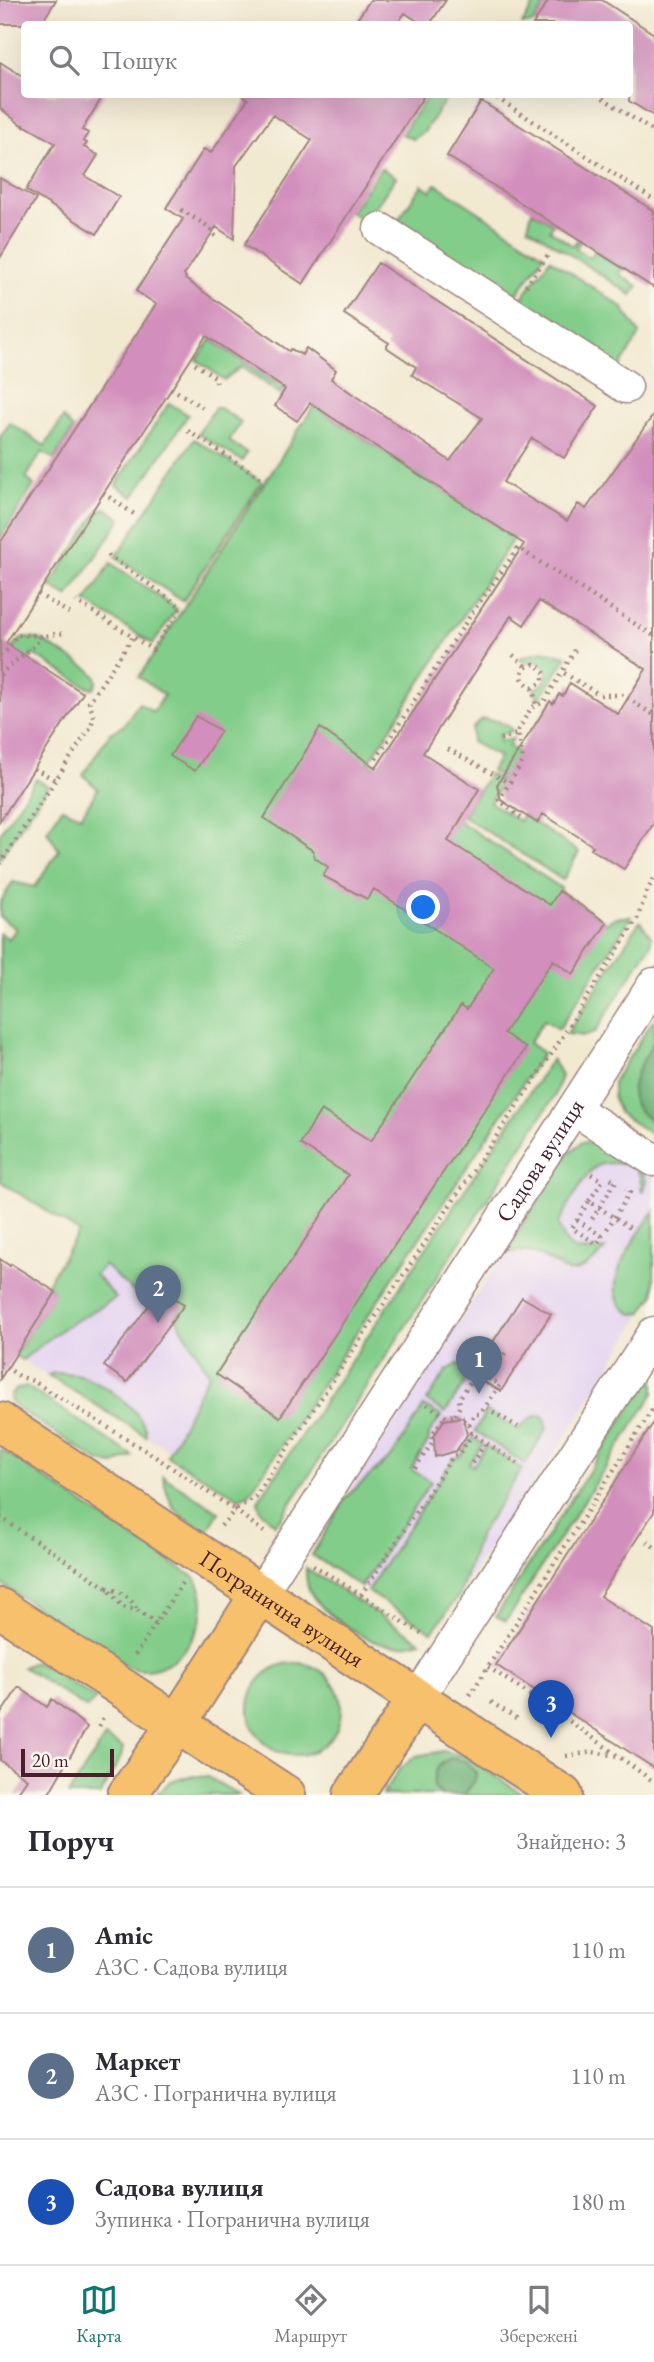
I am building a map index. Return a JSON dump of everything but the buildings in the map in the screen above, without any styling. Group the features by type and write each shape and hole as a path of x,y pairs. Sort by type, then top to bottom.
{"main road":[{"name":"Погранична вулиця","path":"0,1422 417,1699 463,1706 563,1795"},
{"name":"Садова вулиця","path":"127,1795 176,1725 260,1594"},
{"path":"0,1608 286,1795"},
{"path":"354,1795 417,1699"}],"street":[{"path":"380,229 625,387"},
{"name":"Садова вулиця","path":"260,1594 654,984"},
{"path":"574,1109 654,1160"},
{"path":"417,1699 654,1333"}],"path":[{"path":"497,98 654,200"},
{"path":"603,98 654,132"},
{"path":"181,210 209,227 216,237"},
{"path":"509,314 550,252"},
{"path":"195,364 215,377 217,385"},
{"path":"171,388 203,408"},
{"path":"188,431 261,478"},
{"path":"103,493 134,514"},
{"path":"376,760 518,548 654,636"},
{"path":"76,601 153,650 181,607 108,555"},
{"path":"38,594 69,613"},
{"path":"0,655 6,652 17,635 65,633"},
{"path":"0,675 12,662 35,646 42,636"},
{"path":"0,864 90,728 94,717 89,702 133,637"},
{"path":"521,818 499,800 523,761 518,730 531,708 544,702 575,650"},
{"path":"513,655 526,667"},
{"path":"532,688 541,683 545,674 534,664 526,667 521,677 523,682 532,688 536,705"},
{"path":"562,672 600,695 622,695 654,715"},
{"path":"500,738 518,734"},
{"path":"448,749 509,783"},
{"path":"34,768 55,780"},
{"path":"214,1534 235,1510 254,1497 556,1047 637,919 654,879"},
{"path":"591,1174 616,1181 592,1219"},
{"path":"577,1220 602,1236 597,1244 572,1228 577,1220 589,1201 606,1179"},
{"path":"607,1229 630,1192 625,1189"},
{"path":"589,1201 630,1228"},
{"path":"489,1378 505,1353"},
{"path":"0,1363 147,1452 235,1510 264,1533"},
{"path":"360,1595 453,1456 459,1454 471,1436 469,1424 474,1414 480,1414 500,1385 477,1371 459,1399 460,1406 454,1415 446,1417 432,1434 432,1443 415,1468"},
{"path":"427,1404 446,1417"},
{"path":"485,1407 518,1427"},
{"path":"519,1731 516,1718 463,1706 654,1407"},
{"path":"454,1415 469,1424"},
{"path":"471,1433 522,1466"},
{"path":"472,1463 486,1443"},
{"path":"0,1517 107,1588 122,1606 137,1610 156,1623"},
{"path":"647,1541 654,1547"},
{"path":"308,1562 483,1674"},
{"path":"135,1656 188,1574"},
{"path":"107,1588 123,1592 131,1598 137,1610"},
{"path":"488,1667 654,1782"},
{"path":"558,1757 593,1752 619,1757"}],"shaded area":[{"path":"582,1142 593,1142 654,1174 654,1295 560,1445 432,1632 312,1555 327,1526 568,1154"},
{"path":"79,1232 183,1305 216,1374 186,1434 167,1456 170,1450 146,1436 146,1432 119,1398 101,1386 84,1376 68,1373 46,1375 15,1356 55,1292 46,1285"}],"green space":[{"path":"537,0 548,0 534,21 524,21"},
{"path":"426,98 446,98 424,132 413,139 402,134"},
{"path":"381,168 396,177 365,222 351,212"},
{"path":"436,184 544,255 508,307 396,223 422,185 431,191"},
{"path":"532,211 553,224 550,230 573,246 577,240 580,242 576,249 590,258 595,251 623,269 619,274 638,286 632,295 528,227"},
{"path":"550,259 622,307 640,334 618,370 513,310"},
{"path":"211,340 284,389 280,394 241,367 224,380 197,360"},
{"path":"169,403 188,415 133,497 116,485"},
{"path":"314,406 514,537 369,762 561,888 560,891 607,923 615,918 631,917 559,1029 544,1020 529,1043 543,1053 249,1494 239,1498 167,1456 209,1373 176,1318 183,1305 157,1287 149,1298 139,1297 104,1265 95,1275 116,1298 63,1328 22,1360 15,1356 55,1292 46,1285 79,1232 0,1181 0,933 9,939 16,929 0,917 0,903 13,882 35,887 59,850 47,831 62,808 81,816 98,789 83,775 110,733 123,726 139,703 153,712 164,695 139,677"},
{"path":"215,408 220,408 241,422 229,441 247,453 242,461 198,434"},
{"path":"63,418 73,429 54,459 42,452 26,478 34,485 0,538 0,437 10,423 45,446"},
{"path":"194,439 262,482 183,601 116,557"},
{"path":"106,508 121,519 68,597 50,586 98,511"},
{"path":"111,563 177,609 153,644 86,602"},
{"path":"22,638 39,639 89,669 96,677 94,689 33,654 25,665 0,661"},
{"path":"542,651 567,656 542,696 538,698 534,689 545,682 546,669 538,661 525,663 520,658"},
{"path":"482,719 498,721 511,728 512,731 499,735 500,741 513,738 508,746 517,751 519,758 505,779 491,771 499,757 472,742 472,729"},
{"path":"489,774 503,782 490,802 519,821 523,815 579,852 563,880 463,816"},
{"path":"36,779 48,786 0,858 0,833"},
{"path":"640,921 651,936 651,944 595,1032 584,1036 567,1034"},
{"path":"654,1019 654,1136 619,1113 613,1096 613,1082"},
{"path":"654,1041 654,1121 642,1114 632,1095 637,1073"},
{"path":"552,1059 561,1075 555,1095 275,1524 261,1511 258,1501"},
{"path":"582,1142 606,1144 640,1164 646,1181 642,1193 640,1176 632,1165 607,1163 594,1168 577,1191 558,1224 565,1241 574,1249 605,1249 588,1265 573,1271 566,1271 532,1253 519,1251 504,1254 568,1154"},
{"path":"654,1211 654,1295 642,1313 632,1314 621,1304 616,1292 617,1278 629,1248"},
{"path":"458,1364 476,1366 445,1413 427,1401 447,1370"},
{"path":"654,1371 654,1393 506,1621 496,1616"},
{"path":"54,1373 82,1376 114,1394 140,1418 146,1436 48,1375"},
{"path":"26,1386 133,1456 114,1464 100,1462 17,1408 10,1400 11,1394"},
{"path":"424,1406 441,1416 411,1469 431,1482 361,1587 312,1555 346,1497 392,1456"},
{"path":"487,1411 518,1430 535,1416 543,1416 547,1428 525,1464 475,1431"},
{"path":"473,1437 483,1444 469,1463 473,1466 486,1446 522,1469 478,1537 460,1594 432,1632 367,1591 454,1458 460,1457"},
{"path":"0,1449 195,1578 202,1593 203,1610 198,1628 177,1657 162,1666 145,1670 128,1667 0,1583"},
{"path":"163,1476 219,1512 207,1532 172,1505"},
{"path":"306,1568 420,1641 397,1646 388,1645 355,1632 332,1616 314,1598 307,1584"},
{"path":"34,1662 96,1699 86,1708 23,1667"},
{"path":"295,1663 313,1666 328,1676 338,1691 341,1709 338,1727 328,1742 313,1752 295,1755 277,1752 262,1742 252,1727 249,1709 252,1691 262,1676 277,1666"},
{"path":"105,1737 123,1748 121,1757 100,1795 68,1795"},
{"path":"443,1751 465,1756 524,1795 382,1795 400,1769 416,1756"},
{"path":"451,1758 465,1761 476,1773 475,1780 464,1795 442,1795 434,1788 436,1770"},
{"path":"192,1776 208,1777 239,1795 155,1795 171,1781"}],"place":[{"name":"Маркет","path":"158,1323"},
{"name":"Amic","path":"479,1394"},
{"name":"Садова вулиця","path":"551,1738"}]}
